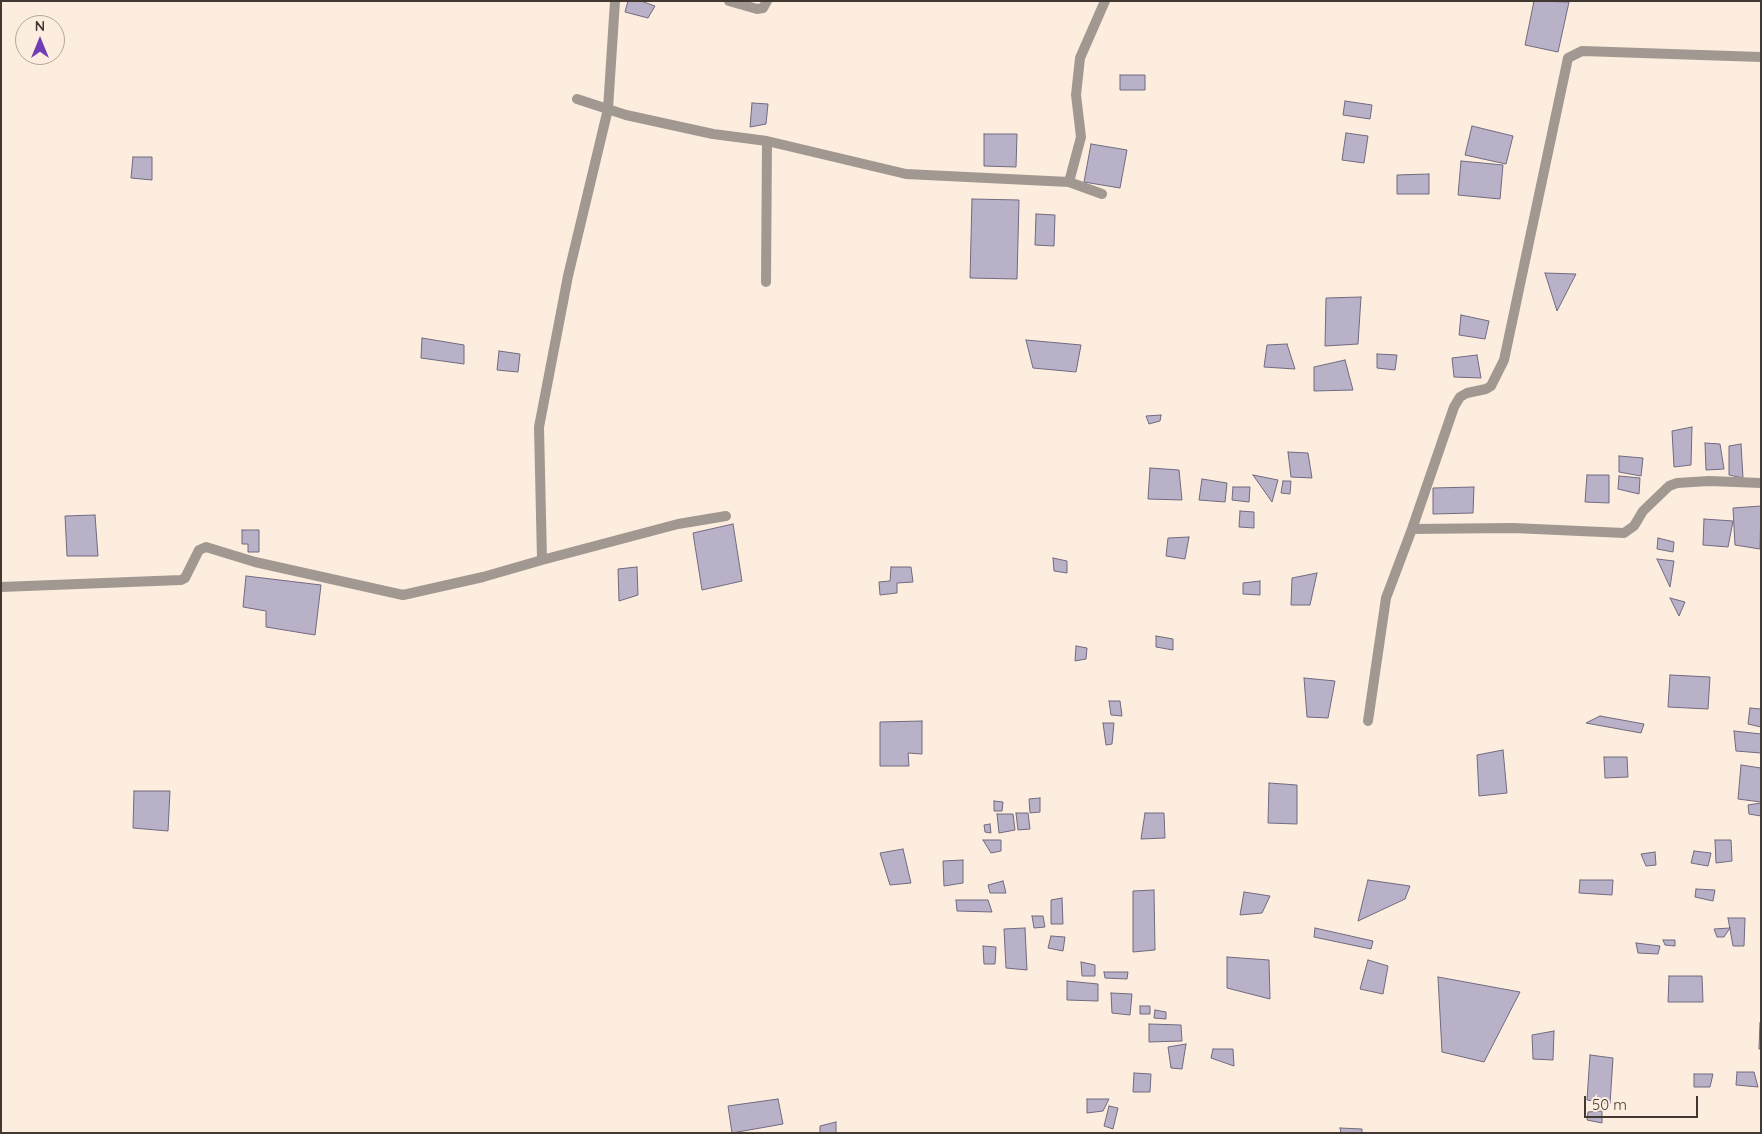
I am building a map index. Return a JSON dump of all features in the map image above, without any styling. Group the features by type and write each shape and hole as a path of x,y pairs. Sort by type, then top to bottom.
{"street":[{"path":"542,560 539,427 568,276 608,108 615,1"},
{"path":"729,1 763,8 767,1"},
{"path":"1069,182 1081,137 1076,95 1080,58 1105,1"},
{"path":"1368,721 1386,598 1454,407 1460,397 1467,393 1491,386 1504,360 1568,58 1582,51 1761,57"},
{"path":"577,99 713,134 767,141 906,174 1069,182 1102,194"},
{"path":"766,282 767,141"},
{"path":"1412,529 1513,528 1624,533 1634,526 1643,511 1669,486 1677,483 1734,481 1761,484"},
{"path":"1,587 181,580 185,578 199,550 206,547 254,562 404,595 483,577 678,524 726,516"}],"building":[{"path":"628,1 641,1 655,6 648,18 625,12"},
{"path":"1534,1 1569,2 1558,52 1525,45"},
{"path":"1120,75 1145,75 1145,90 1120,90"},
{"path":"1345,101 1372,105 1370,119 1343,115"},
{"path":"752,103 768,104 766,124 750,127"},
{"path":"1472,126 1513,136 1506,164 1465,155"},
{"path":"1346,133 1368,136 1364,163 1342,160"},
{"path":"984,134 1017,134 1016,167 984,166"},
{"path":"1091,144 1127,150 1120,188 1084,182"},
{"path":"133,157 152,157 152,180 131,178"},
{"path":"1461,161 1503,165 1500,199 1458,195"},
{"path":"1429,174 1429,194 1397,194 1397,175"},
{"path":"972,199 1019,200 1017,279 970,278"},
{"path":"1036,214 1055,215 1054,246 1035,245"},
{"path":"1545,273 1576,274 1557,311"},
{"path":"1361,297 1358,344 1325,346 1326,298"},
{"path":"1461,315 1489,321 1485,339 1459,335"},
{"path":"422,338 464,345 464,364 421,358"},
{"path":"1026,340 1081,345 1076,372 1033,368"},
{"path":"1287,344 1295,369 1264,367 1267,345"},
{"path":"499,351 520,354 518,372 497,370"},
{"path":"1377,354 1397,355 1395,370 1377,368"},
{"path":"1477,355 1481,378 1454,377 1452,358"},
{"path":"1345,360 1353,390 1314,391 1314,367"},
{"path":"1161,415 1160,421 1149,424 1146,416"},
{"path":"1692,427 1691,465 1674,467 1672,431"},
{"path":"1705,443 1720,444 1724,469 1706,470"},
{"path":"1741,444 1743,478 1729,475 1729,446"},
{"path":"1288,452 1308,453 1312,478 1291,477"},
{"path":"1619,456 1643,458 1641,476 1619,472"},
{"path":"1150,468 1179,470 1182,500 1148,499"},
{"path":"1253,475 1278,480 1272,502"},
{"path":"1587,475 1609,475 1609,503 1585,502"},
{"path":"1619,476 1640,478 1639,494 1618,489"},
{"path":"1202,479 1227,483 1225,502 1199,500"},
{"path":"1283,481 1291,481 1290,494 1281,493"},
{"path":"1233,487 1250,487 1249,502 1232,500"},
{"path":"1474,487 1473,513 1433,514 1433,488"},
{"path":"1761,506 1760,549 1735,545 1733,508"},
{"path":"1240,511 1254,512 1254,528 1239,527"},
{"path":"95,515 98,556 67,556 65,516"},
{"path":"1704,519 1733,521 1728,547 1703,545"},
{"path":"733,524 742,581 702,590 693,533"},
{"path":"242,530 259,530 259,552 248,552 248,544 242,544"},
{"path":"1189,537 1185,559 1166,556 1168,538"},
{"path":"1658,538 1674,542 1673,552 1657,549"},
{"path":"1053,558 1067,561 1067,573 1054,571"},
{"path":"1657,559 1674,561 1670,587"},
{"path":"637,567 638,595 619,601 618,569"},
{"path":"891,567 911,567 913,582 897,583 897,593 880,595 879,582 890,581"},
{"path":"1317,573 1310,605 1291,605 1292,578"},
{"path":"246,576 321,585 315,635 266,627 266,611 243,607"},
{"path":"1260,581 1260,595 1243,594 1243,583"},
{"path":"1670,598 1685,602 1679,616"},
{"path":"1156,636 1173,639 1173,650 1156,647"},
{"path":"1076,646 1087,648 1086,659 1075,661"},
{"path":"1670,675 1710,677 1708,709 1668,707"},
{"path":"1304,678 1335,681 1328,718 1307,717"},
{"path":"1109,701 1120,701 1122,716 1111,715"},
{"path":"1750,708 1761,709 1761,727 1748,724"},
{"path":"1600,716 1644,724 1641,733 1586,723"},
{"path":"922,721 922,754 908,753 909,766 880,766 880,722"},
{"path":"1103,723 1114,723 1112,744 1106,745"},
{"path":"1734,731 1761,734 1761,753 1736,751"},
{"path":"1503,750 1507,793 1479,796 1477,755"},
{"path":"1604,757 1627,757 1628,777 1605,778"},
{"path":"1741,765 1761,768 1761,802 1738,799"},
{"path":"1269,783 1297,785 1297,824 1268,823"},
{"path":"134,791 170,791 168,831 133,828"},
{"path":"1040,798 1040,812 1030,813 1029,799"},
{"path":"994,801 1003,802 1002,811 994,811"},
{"path":"1761,803 1761,816 1749,814 1748,805"},
{"path":"1016,813 1028,813 1030,829 1018,830"},
{"path":"1145,813 1164,813 1165,838 1141,839"},
{"path":"997,814 1013,814 1015,830 999,833"},
{"path":"990,824 991,833 985,832 984,825"},
{"path":"983,840 1001,840 1001,851 991,853"},
{"path":"1715,840 1731,840 1732,861 1716,863"},
{"path":"903,849 911,883 890,885 880,853"},
{"path":"1694,851 1711,853 1708,866 1691,863"},
{"path":"1655,852 1656,865 1646,866 1641,854"},
{"path":"963,860 963,883 944,886 943,861"},
{"path":"1368,880 1410,886 1405,899 1358,921"},
{"path":"1580,880 1613,880 1612,895 1579,893"},
{"path":"1003,881 1006,893 990,893 988,885"},
{"path":"1696,889 1715,890 1713,901 1695,897"},
{"path":"1154,890 1155,950 1133,952 1133,891"},
{"path":"1244,892 1270,896 1262,913 1240,915"},
{"path":"1062,898 1063,924 1051,924 1051,900"},
{"path":"956,900 988,900 992,912 957,911"},
{"path":"1032,916 1043,916 1045,927 1034,928"},
{"path":"1728,918 1745,918 1744,946 1733,946"},
{"path":"1025,928 1027,970 1006,968 1004,929"},
{"path":"1315,928 1373,941 1371,949 1314,937"},
{"path":"1730,928 1724,937 1717,937 1714,929"},
{"path":"1051,936 1065,937 1063,951 1048,948"},
{"path":"1663,940 1675,940 1675,946 1665,945"},
{"path":"1636,943 1660,946 1658,954 1638,953"},
{"path":"983,946 996,947 995,964 984,964"},
{"path":"1227,957 1269,960 1270,999 1227,988"},
{"path":"1368,960 1388,966 1383,994 1360,989"},
{"path":"1081,962 1095,965 1095,976 1082,976"},
{"path":"1104,972 1128,972 1127,979 1105,978"},
{"path":"1669,976 1702,976 1703,1002 1668,1002"},
{"path":"1438,977 1520,992 1484,1062 1442,1052"},
{"path":"1067,981 1098,984 1098,1001 1067,1000"},
{"path":"1111,993 1132,994 1130,1015 1112,1013"},
{"path":"1140,1006 1150,1006 1150,1014 1140,1014"},
{"path":"1155,1010 1166,1012 1166,1019 1154,1018"},
{"path":"1760,1023 1761,1049 1759,1049"},
{"path":"1149,1024 1181,1025 1182,1041 1149,1042"},
{"path":"1554,1031 1553,1060 1533,1059 1532,1035"},
{"path":"1186,1044 1182,1069 1171,1068 1168,1047"},
{"path":"1213,1049 1233,1049 1234,1066 1211,1058"},
{"path":"1590,1055 1613,1058 1610,1104 1587,1100"},
{"path":"1737,1072 1754,1072 1758,1087 1736,1085"},
{"path":"1134,1073 1151,1074 1150,1092 1133,1092"},
{"path":"1694,1074 1713,1074 1710,1087 1694,1087"},
{"path":"778,1099 783,1124 732,1133 728,1106"},
{"path":"1087,1099 1109,1099 1103,1111 1087,1113"},
{"path":"1109,1106 1118,1108 1113,1129 1104,1126"},
{"path":"1602,1111 1602,1123 1587,1120 1588,1112"},
{"path":"836,1122 836,1133 820,1133 820,1126"},
{"path":"1340,1128 1362,1129 1362,1133 1341,1133"}]}
